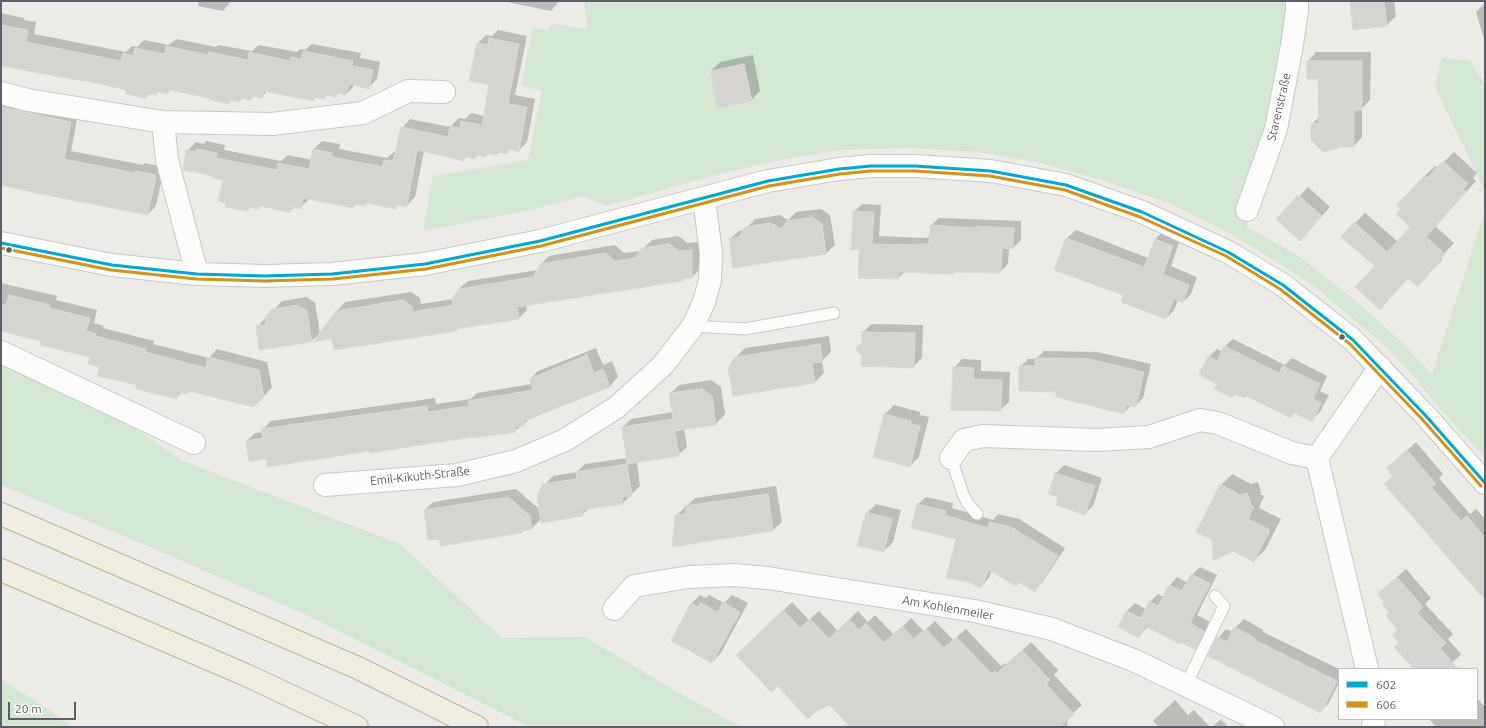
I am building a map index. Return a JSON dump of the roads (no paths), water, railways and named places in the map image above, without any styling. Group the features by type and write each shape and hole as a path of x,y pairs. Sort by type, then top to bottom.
{"highway":[{"path":"1,514 358,668 476,727"},
{"path":"1,570 246,675 358,727"}],"street":[{"name":"Starenstraße","path":"1247,210 1276,129 1292,45 1297,1"},
{"path":"1,93 28,100 163,122 279,123 364,113 408,91 444,92"},
{"path":"163,122 167,160 197,274"},
{"path":"1,243 112,265 197,274 265,276 332,274 425,264 540,241 768,180 839,169 872,166 915,166 991,171 1066,185 1142,212 1240,258 1283,285 1353,340 1426,416 1485,483"},
{"name":"Emil-Kikuth-Straße","path":"325,485 457,475 516,461 565,440 617,407 663,365 693,326 704,302 710,280 711,254 704,198"},
{"path":"1,352 194,443"},
{"path":"1367,668 1317,458 1380,367"},
{"path":"951,458 964,440 983,436 1097,440 1149,438 1200,420 1218,423 1292,453 1317,458"},
{"name":"Am Kohlenmeiler","path":"614,609 634,586 689,577 734,575 768,578 975,611 1052,630 1133,660 1273,727"}],"lane":[{"path":"693,326 745,329 834,313"},
{"path":"951,458 962,494 968,504 978,514"},
{"path":"1186,685 1224,606 1215,596"}]}
